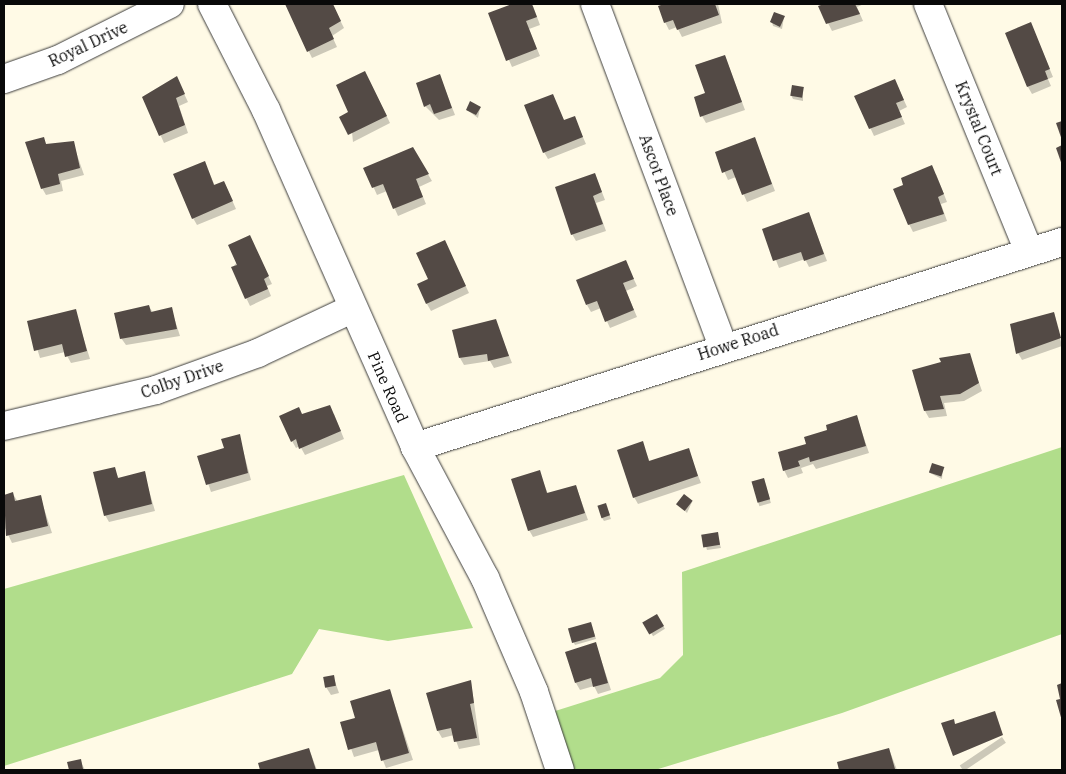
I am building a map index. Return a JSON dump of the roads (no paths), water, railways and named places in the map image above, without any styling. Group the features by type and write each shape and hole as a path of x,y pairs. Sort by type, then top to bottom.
{"street":[{"name":"Royal Drive","path":"4,78 58,60 170,4"},
{"name":"Pine Road","path":"212,4 266,110 352,309 415,447 484,578 534,692 560,770"},
{"name":"Ascot Place","path":"595,4 723,347"},
{"name":"Krystal Court","path":"928,4 1029,251"},
{"name":"Howe Road","path":"415,447 723,347 1062,242"},
{"name":"Colby Drive","path":"4,426 156,390 258,353 352,309"}]}
